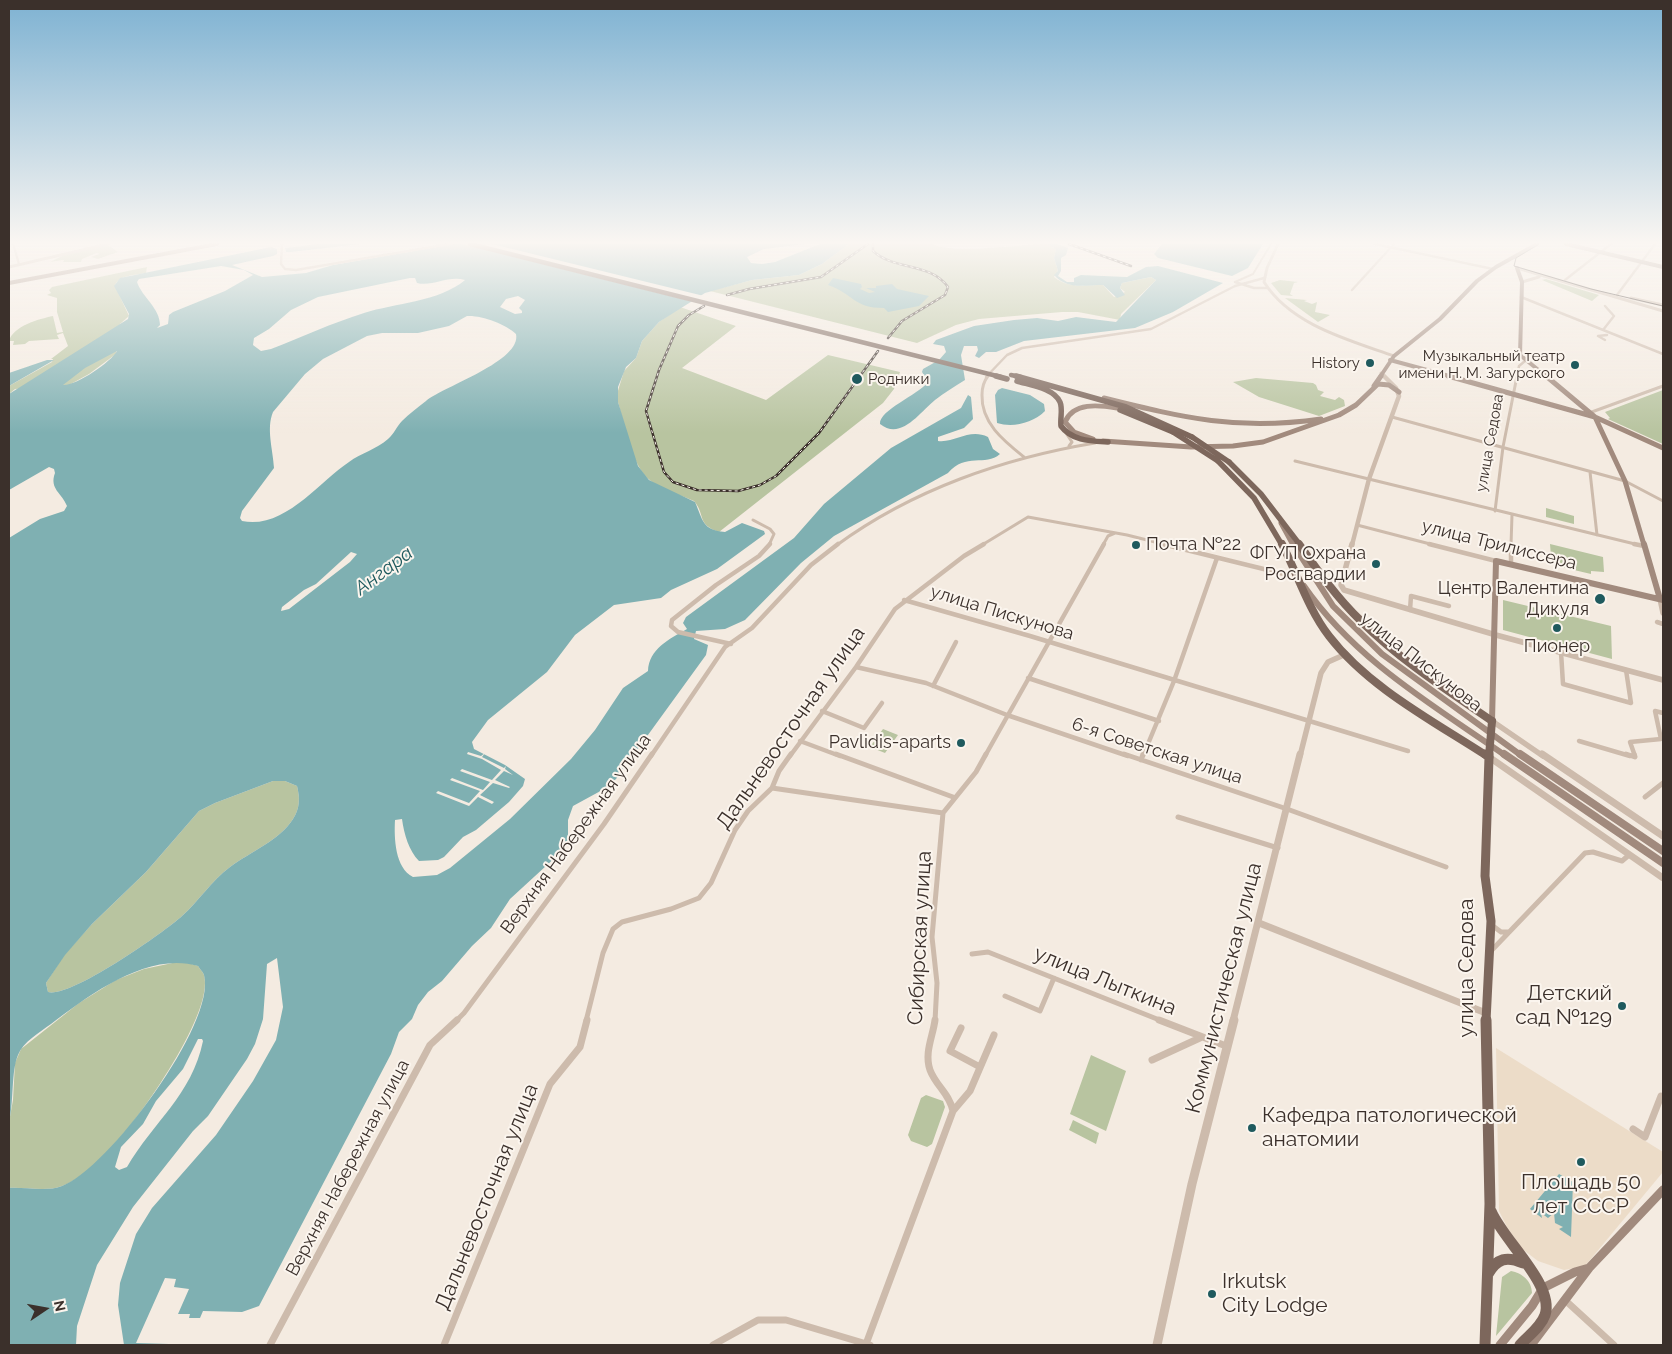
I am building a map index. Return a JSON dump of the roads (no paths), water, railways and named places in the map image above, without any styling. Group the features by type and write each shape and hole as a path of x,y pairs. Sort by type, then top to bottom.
{"main road":[{"path":"726,307 1009,377 1197,419 1234,424 1276,425 1332,418"},
{"path":"734,307 1009,377 1045,390 1058,398 1060,404 1060,424 1065,432 1084,439 1191,447 1242,446 1272,440 1332,418 1356,405 1373,387 1392,358 1440,320 1452,307"},
{"path":"1521,307 1520,355 1525,362 1595,417 1663,448"},
{"path":"1392,358 1514,396 1595,417"},
{"path":"1025,383 1117,408 1174,432 1218,461 1241,481 1255,499 1296,572 1320,621 1346,654 1393,691 1489,757"},
{"path":"1373,387 1386,384 1399,392"},
{"path":"1104,398 1155,418 1192,437 1229,462 1252,483 1274,511"},
{"path":"1108,442 1074,432 1068,427 1065,420 1071,412 1084,407 1103,406 1117,408"},
{"path":"1595,417 1625,481 1661,600"},
{"name":"улица Пискунова","path":"1274,511 1343,602 1372,633 1412,666 1492,721"},
{"name":"улица Пискунова","path":"1274,511 1321,591 1347,622 1382,654 1494,736 1663,851"},
{"name":"улица Седова","path":"1484,1345 1490,1204 1486,1014 1491,921 1485,876 1496,635 1496,561"},
{"name":"улица Трилиссера","path":"1496,561 1661,600"},
{"name":"улица Пискунова","path":"1296,572 1320,608 1370,659 1432,705 1663,863"},
{"path":"1531,1345 1566,1301 1588,1268 1663,1190"},
{"path":"1490,1204 1491,1214 1500,1232 1543,1288 1546,1307 1545,1316 1520,1345"},
{"path":"1486,1277 1493,1264 1499,1260 1512,1259 1525,1264"},
{"path":"1500,1345 1532,1306 1543,1288 1575,1272 1588,1268"}],"street":[{"path":"1024,457 991,428 983,411 985,380 1007,355 1031,346 1151,329 1195,307"},
{"path":"1289,307 1321,328 1392,358"},
{"path":"1546,307 1663,354"},
{"path":"1603,330 1614,316 1606,307"},
{"path":"1651,307 1663,311"},
{"path":"1605,340 1598,336 1607,335"},
{"name":"улица Седова","path":"1495,510 1519,366 1525,362"},
{"path":"1381,374 1399,392 1400,396 1369,479 1342,587 1348,592 1496,635 1663,680"},
{"path":"1589,413 1663,386"},
{"path":"1392,417 1625,481 1663,501"},
{"path":"1065,432 1072,442 1069,446"},
{"name":"Верхняя Набережная улица","path":"270,1345 430,1045 464,1013 604,824 725,647 742,637 809,568 838,543 917,499 1002,464 1024,457 1069,446 1108,442"},
{"path":"1295,461 1644,546"},
{"path":"1590,472 1597,535"},
{"path":"1511,564 1512,515"},
{"name":"Дальневосточная улица","path":"444,1345 550,1084 580,1048 602,953 613,930 628,920 671,909 699,898 711,883 735,830 748,811 772,788 779,771 800,741 856,667 895,609 904,600 964,556 1028,517 1037,517 1115,533 1284,574"},
{"path":"731,644 678,632 671,626 672,620 717,585 758,557 772,543 774,534 770,529 754,520"},
{"name":"улица Трилиссера","path":"1357,525 1496,561"},
{"name":"Сибирская улица","path":"952,1111 950,1098 930,1070 928,1048 935,1022 937,982 932,938 943,813 952,797 963,790 976,772 1108,536 1115,533"},
{"path":"1140,760 1159,721 1217,558"},
{"path":"1410,610 1411,596 1448,606"},
{"name":"улица Пискунова","path":"904,600 977,620 1309,723 1408,751"},
{"path":"1661,600 1663,613"},
{"path":"1657,622 1663,624"},
{"path":"932,686 956,642"},
{"path":"1561,652 1563,684 1631,703 1626,670"},
{"name":"Коммунистическая улица","path":"1157,1345 1180,1236 1226,1046 1323,668 1328,662 1346,654"},
{"name":"6-я Советская улица","path":"856,667 889,673 932,686 1007,715 1288,809 1446,867"},
{"path":"1028,678 1159,721"},
{"path":"822,711 864,728 882,703"},
{"path":"1579,741 1635,757 1630,742 1660,739 1655,711 1663,713"},
{"name":"улица Пискунова","path":"1492,721 1663,836"},
{"path":"800,741 952,797"},
{"path":"1489,757 1663,878"},
{"path":"1645,796 1663,783"},
{"path":"772,788 943,813"},
{"path":"1178,817 1278,848"},
{"path":"1489,953 1585,853 1593,852 1622,861 1629,854"},
{"path":"1491,921 1496,930 1509,932"},
{"path":"1259,923 1486,1014"},
{"name":"улица Лыткина","path":"972,954 988,952 1226,1046"},
{"path":"1005,996 1040,1011 1054,978"},
{"path":"961,1028 950,1052 980,1067"},
{"path":"713,1345 758,1320 786,1320 868,1345 952,1111 970,1091 994,1035"},
{"path":"1152,1060 1202,1037"},
{"path":"1633,1129 1645,1137 1661,1096"},
{"path":"1566,1301 1614,1345"}],"water":[{"name":"Ангара","path":"125,307 153,307 159,319 160,325 157,328 168,324 169,315 185,307 297,307 254,338 253,345 261,351 271,349 364,313 389,307 500,307 515,314 522,313 520,307 682,307 659,322 642,341 636,358 626,367 618,387 618,402 638,466 649,480 695,502 704,523 712,529 725,532 742,523 764,531 765,534 717,569 671,590 661,598 614,605 575,635 547,672 488,720 472,742 474,749 505,765 525,779 523,786 509,802 476,830 463,837 444,857 438,860 419,861 407,842 402,819 395,820 399,860 402,867 413,877 437,875 450,868 510,819 571,759 595,730 623,688 648,671 649,663 656,651 667,641 687,629 683,623 686,617 794,538 824,504 891,448 961,408 968,395 971,397 973,419 964,428 938,437 938,441 975,434 981,435 988,437 993,449 1000,454 988,460 962,463 948,473 834,536 801,563 745,620 725,629 696,631 694,639 708,645 706,655 616,779 606,788 573,806 568,820 568,841 559,854 510,899 491,928 472,946 442,981 428,992 418,1005 412,1019 399,1032 391,1054 259,1306 242,1312 203,1311 200,1318 189,1318 190,1314 178,1314 189,1289 174,1287 176,1279 165,1278 136,1343 202,1345 124,1345 118,1305 120,1283 136,1234 152,1208 216,1135 253,1081 276,1040 283,1007 277,958 267,964 263,1019 255,1044 247,1059 208,1116 193,1131 133,1207 97,1265 77,1326 76,1345 9,1345 9,1188 43,1189 62,1186 82,1174 105,1153 130,1125 177,1059 194,1026 203,997 204,975 198,966 179,963 159,965 140,970 120,978 101,989 37,1034 20,1050 13,1078 9,1122 9,538 40,519 64,511 67,506 55,487 54,469 49,467 9,490 9,394 128,319 129,314","holes":["467,316 479,317 512,330 516,334 515,344 507,354 495,363 426,401 402,421 388,439 349,462 286,512 257,522 242,521 240,518 242,511 274,468 270,432 273,412 305,374 323,359 367,336 382,333 418,333 449,326","117,351 108,361 84,378 63,385 85,368","351,552 357,554 350,562 289,609 281,611 282,607 304,590 316,584","273,781 285,781 297,786 299,799 293,819 280,833 223,873 182,916 156,936 116,963 76,985 60,991 48,992 46,983 65,955 92,924 146,872 199,811","198,1039 202,1039 198,1060 181,1093 127,1167 119,1170 115,1167 121,1147 143,1124 156,1101 183,1069"]},
{"path":"876,307 913,307 888,312 884,308"},
{"path":"1130,307 1181,307 1135,328 1024,341 996,352 986,352 979,358 975,356 978,350 977,346 964,346 961,355 965,380 938,397 910,423 903,427 895,429 880,424 881,419 886,413 928,382 922,372 923,369 939,360 946,352 944,346 933,344 936,340 974,326 1014,320 1037,318 1058,321 1076,317 1116,322"},
{"path":"47,360 54,360 9,386 9,373"},
{"path":"1002,388 1030,395 1044,404 1045,411 1035,419 1016,425 997,423 995,395"},
{"path":"1559,1174 1573,1182 1571,1237 1559,1229 1563,1227 1555,1223 1554,1213 1548,1218 1541,1213 1542,1218 1530,1209"}],"railway":[{"path":"702,307 689,315 678,326 659,370 646,411 664,472 673,482 697,490 738,491 760,485 776,476 819,433 878,351"},
{"path":"888,338 902,321 925,307"}],"place":[{"name":"History","path":"1370,363"},
{"name":"Музыкальный театр имени Н. М. Загурского","path":"1575,365"},
{"name":"Родники","path":"857,379"},
{"name":"Почта №22","path":"1136,545"},
{"name":"ФГУП Охрана Росгвардии","path":"1376,564"},
{"name":"Центр Валентина Дикуля","path":"1600,599"},
{"name":"Пионер","path":"1557,628"},
{"name":"Pavlidis-aparts","path":"961,743"},
{"name":"Детский сад №129","path":"1622,1006"},
{"name":"Кафедра патологической анатомии","path":"1252,1128"},
{"name":"Площадь 50 лет СССР","path":"1581,1162"},
{"name":"Irkutsk City Lodge","path":"1212,1294"}]}
